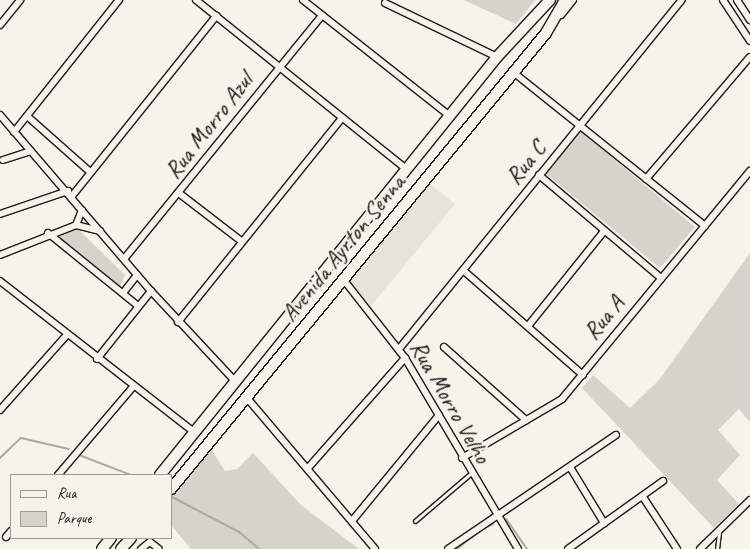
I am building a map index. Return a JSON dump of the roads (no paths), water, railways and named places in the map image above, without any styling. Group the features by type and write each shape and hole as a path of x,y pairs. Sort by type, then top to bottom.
{"main road":[{"name":"Avenida Ayrton Senna","path":"161,474 497,57 526,22 550,0"},
{"name":"Avenida Ayrton Senna","path":"172,488 546,34 565,0"},
{"path":"102,549 110,539"},
{"path":"121,549 129,539"}],"street":[{"path":"0,24 20,0"},
{"path":"14,132 119,0"},
{"path":"196,0 406,169"},
{"path":"304,0 313,3 322,15 450,116"},
{"name":"Avenida Ayrton Senna","path":"526,22 544,0"},
{"name":"Avenida Ayrton Senna","path":"546,34 573,0"},
{"name":"Rua C","path":"399,349 682,0"},
{"path":"723,0 750,42"},
{"path":"737,0 750,20"},
{"path":"385,3 497,57"},
{"name":"Rua Morro Azul","path":"124,259 180,194 279,66 322,15"},
{"path":"0,214 70,194 216,16"},
{"path":"646,180 750,57"},
{"path":"514,72 705,226"},
{"path":"0,116 70,194 150,291 235,381"},
{"path":"27,116 89,171"},
{"path":"178,322 241,241 342,118"},
{"path":"3,160 31,151"},
{"name":"Rua A","path":"462,458 562,399 750,171"},
{"path":"539,175 660,278"},
{"path":"180,194 241,241"},
{"path":"76,225 82,210"},
{"path":"0,255 48,234 76,225 101,231"},
{"path":"528,326 604,231"},
{"path":"48,234 138,306"},
{"path":"464,271 583,375"},
{"path":"123,293 137,275"},
{"name":"Rua Morro Velho","path":"343,278 405,358 439,415 470,474 495,516 518,549"},
{"path":"0,281 6,288 66,336 194,432"},
{"path":"0,294 6,288"},
{"path":"97,359 150,291"},
{"path":"0,410 66,336"},
{"path":"444,347 526,420"},
{"path":"308,468 405,358"},
{"path":"59,474 133,387"},
{"path":"247,398 375,549"},
{"path":"352,521 439,415"},
{"path":"448,549 616,435"},
{"path":"570,467 604,523"},
{"path":"568,549 663,481"},
{"path":"643,497 677,549"},
{"path":"700,549 720,532 750,500"},
{"path":"6,537 10,532"},
{"path":"131,539 142,549 150,542 159,549"}],"lane":[{"path":"415,521 470,474"},
{"path":"717,549 720,532"}],"waterway":[{"path":"0,458 21,438 69,449"},
{"path":"79,455 128,474"},
{"path":"172,497 239,532 259,549"},
{"path":"506,519 527,549"},
{"path":"482,529 493,524"},
{"path":"457,549 474,535"}]}
